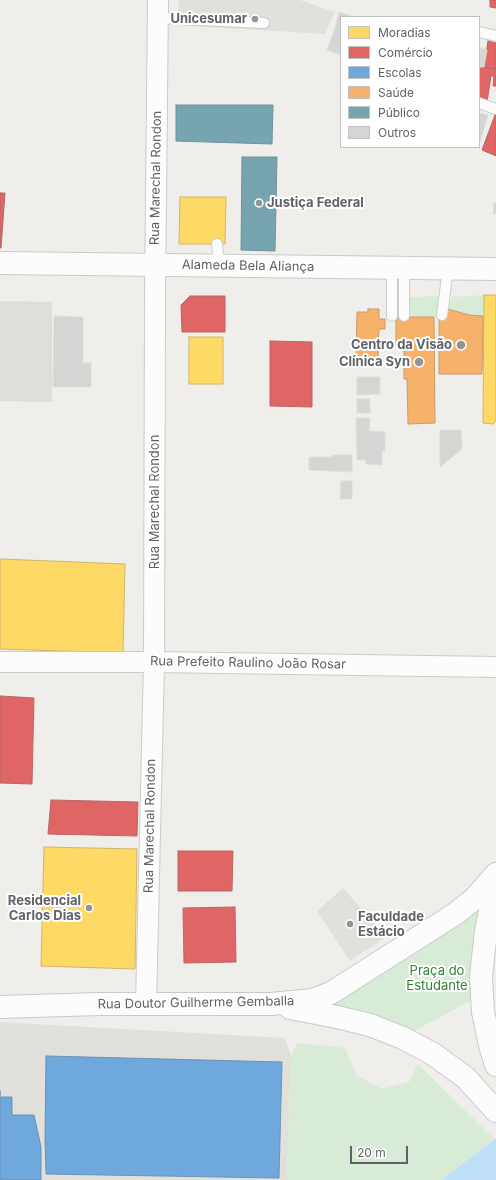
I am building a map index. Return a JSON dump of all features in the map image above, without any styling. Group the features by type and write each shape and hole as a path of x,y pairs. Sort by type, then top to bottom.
{"street":[{"name":"Rua Marechal Rondon","path":"146,1005 154,662 155,265 158,9"},
{"name":"Alameda Bela Aliança","path":"0,263 496,269"},
{"name":"Rua Prefeito Raulino João Rosar","path":"0,662 154,662 496,667"},
{"name":"Rua Doutor Guilherme Gemballa","path":"0,1007 271,1004 312,1000 331,993 455,914 474,899 496,874"},
{"path":"496,883 486,931 481,977 483,1012 496,1065"},
{"path":"271,1004 370,1025 403,1038 433,1054 466,1078 496,1111"}],"lane":[{"path":"158,9 264,23"},
{"path":"480,32 496,36"},
{"path":"480,103 496,109"},
{"path":"217,244 219,266"},
{"path":"398,268 404,316"},
{"path":"392,316 398,268"},
{"path":"442,315 448,269"}],"shaded area":[{"name":"Unicesumar","path":"179,0 300,0 335,12 325,34 177,25"},
{"path":"0,301 52,302 52,402 0,401"},
{"name":"Faculdade Estácio","path":"343,888 386,937 350,961 317,911"},
{"path":"0,1022 285,1038 291,1056 287,1180 0,1180"}],"green space":[{"path":"484,295 483,316 469,315 448,309 452,297"},
{"path":"440,296 439,315 434,317 407,317 409,297"},
{"name":"Praça do Estudante","path":"479,907 474,999 412,1032 306,1005"},
{"path":"297,1043 345,1048 357,1076 382,1089 409,1082 418,1064 494,1139 441,1180 287,1180 291,1056"}],"water":[{"path":"496,1138 496,1180 441,1180"}],"building: Moradias":[{"path":"180,197 226,197 225,244 179,244"},
{"path":"484,295 496,295 496,421 493,424 483,423"},
{"path":"189,337 223,337 223,384 189,384"},
{"path":"0,559 125,564 123,653 0,649"},
{"name":"Residencial Carlos Dias","path":"44,847 137,849 135,969 41,966"}],"building: Comércio":[{"path":"490,0 496,0 496,8 490,7"},
{"path":"488,41 496,43 496,69 484,67"},
{"path":"480,67 496,69 496,86 493,86 494,76 491,76 487,102 480,100"},
{"path":"496,115 496,156 482,150"},
{"path":"0,193 5,193 1,248 0,248"},
{"path":"190,296 225,296 225,332 182,332 181,305"},
{"path":"270,341 312,342 312,407 270,406"},
{"path":"0,696 34,698 32,784 0,783"},
{"path":"51,800 138,802 137,836 48,834"},
{"path":"178,851 233,851 232,891 178,891"},
{"path":"235,907 236,962 184,963 183,908"}],"building: Escolas":[{"path":"46,1056 282,1062 279,1178 46,1174"},
{"path":"0,1097 12,1097 12,1115 34,1115 41,1147 41,1180 0,1180"}],"building: Saúde":[{"path":"368,309 379,309 379,319 385,319 385,329 379,329 378,361 366,361 366,364 356,364 357,312 368,312"},
{"name":"Centro da Visão","path":"448,309 469,315 483,316 482,374 439,374 439,315"},
{"name":"Clínica Syn","path":"396,317 434,317 435,423 408,424 407,379 404,379 404,345 396,345"}],"building: Público":[{"path":"176,105 273,105 272,144 176,141"},
{"name":"Justiça Federal","path":"242,157 277,157 275,251 241,250"}],"building: Outros":[{"path":"339,12 351,16 340,16 340,55 327,50"},
{"path":"481,48 487,50 484,67 480,67"},
{"path":"480,113 488,115 480,142"},
{"path":"494,203 496,203 496,214 493,214"},
{"path":"54,316 83,317 83,363 91,363 91,387 53,387"},
{"path":"357,377 380,377 380,394 357,395"},
{"path":"357,399 370,399 370,413 357,413"},
{"path":"356,418 370,418 369,431 385,432 385,451 382,451 382,465 366,464 366,460 357,460"},
{"path":"440,430 461,430 462,449 440,467"},
{"path":"333,455 352,455 352,472 309,470 309,457 333,457"},
{"path":"341,481 352,481 352,499 340,499"}],"place":[{"name":"Unicesumar","path":"255,19"},
{"name":"Justiça Federal","path":"259,203"},
{"name":"Centro da Visão","path":"461,345"},
{"name":"Clínica Syn","path":"419,362"},
{"name":"Residencial Carlos Dias","path":"89,908"},
{"name":"Faculdade Estácio","path":"350,924"}]}
